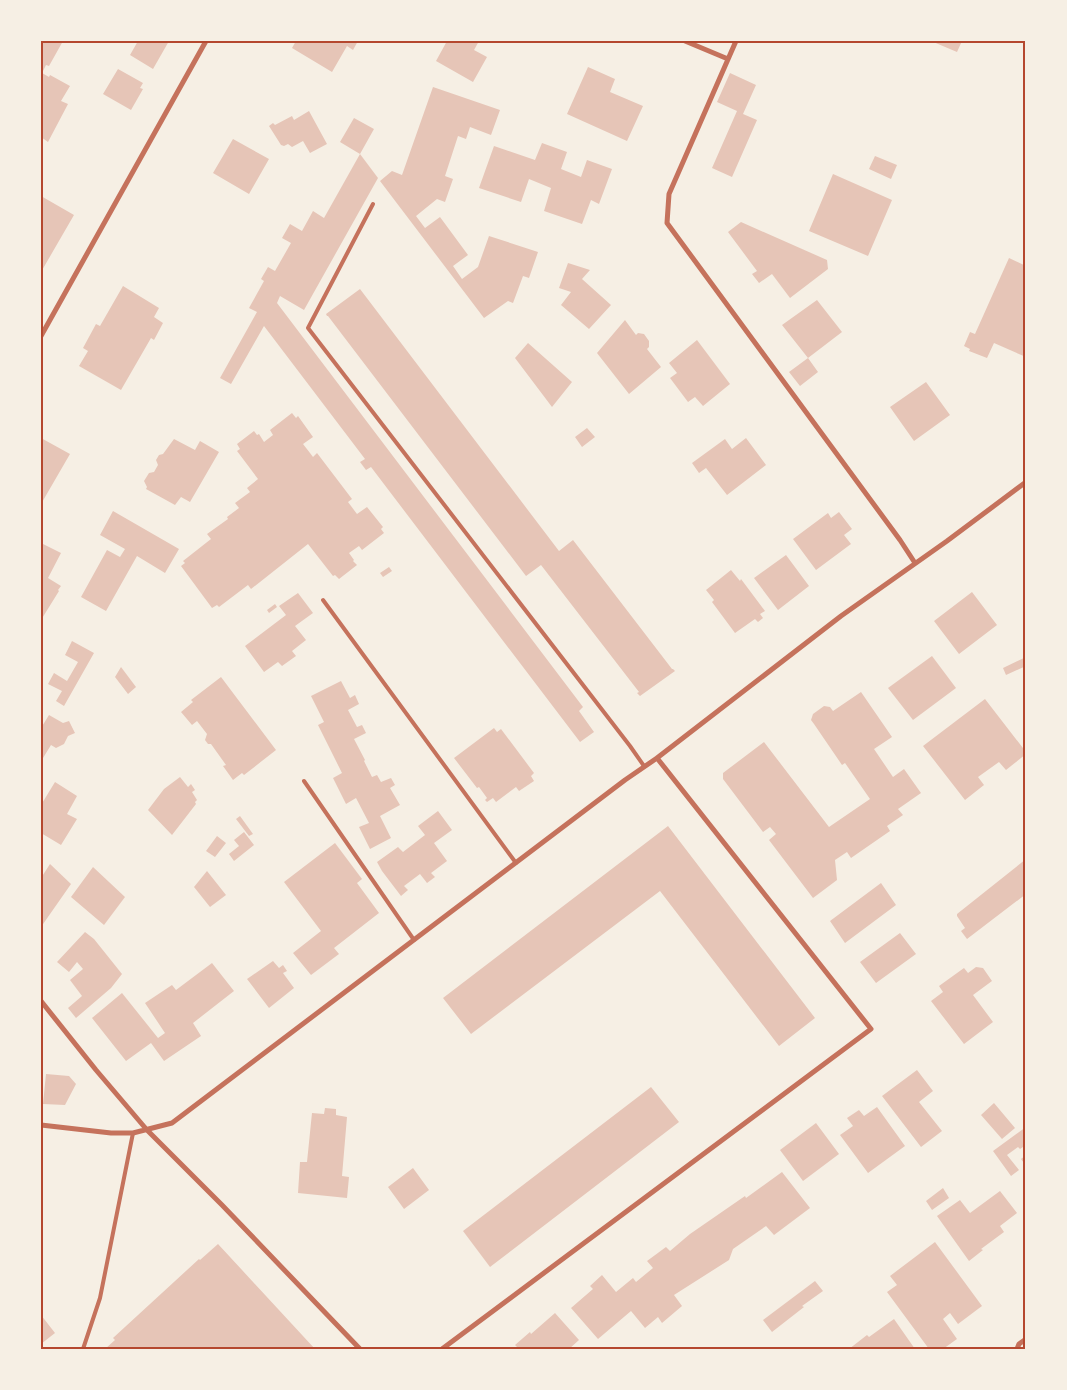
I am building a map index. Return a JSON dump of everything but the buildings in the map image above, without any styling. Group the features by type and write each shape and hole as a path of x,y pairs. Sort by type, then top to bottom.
{"street":[{"path":"41,336 206,41"},
{"path":"685,41 728,59"},
{"path":"736,41 669,194 667,223 915,563"},
{"path":"41,1125 110,1133 133,1133 172,1123 657,758 841,616 1026,482"},
{"path":"442,1349 871,1029 657,758"},
{"path":"41,1001 147,1130 360,1349"},
{"path":"1017,1349 1019,1344 1026,1338"}],"lane":[{"path":"374,204 308,328 644,766"},
{"path":"323,600 516,863"},
{"path":"304,781 414,940"},
{"path":"83,1349 100,1298 133,1133"}]}
